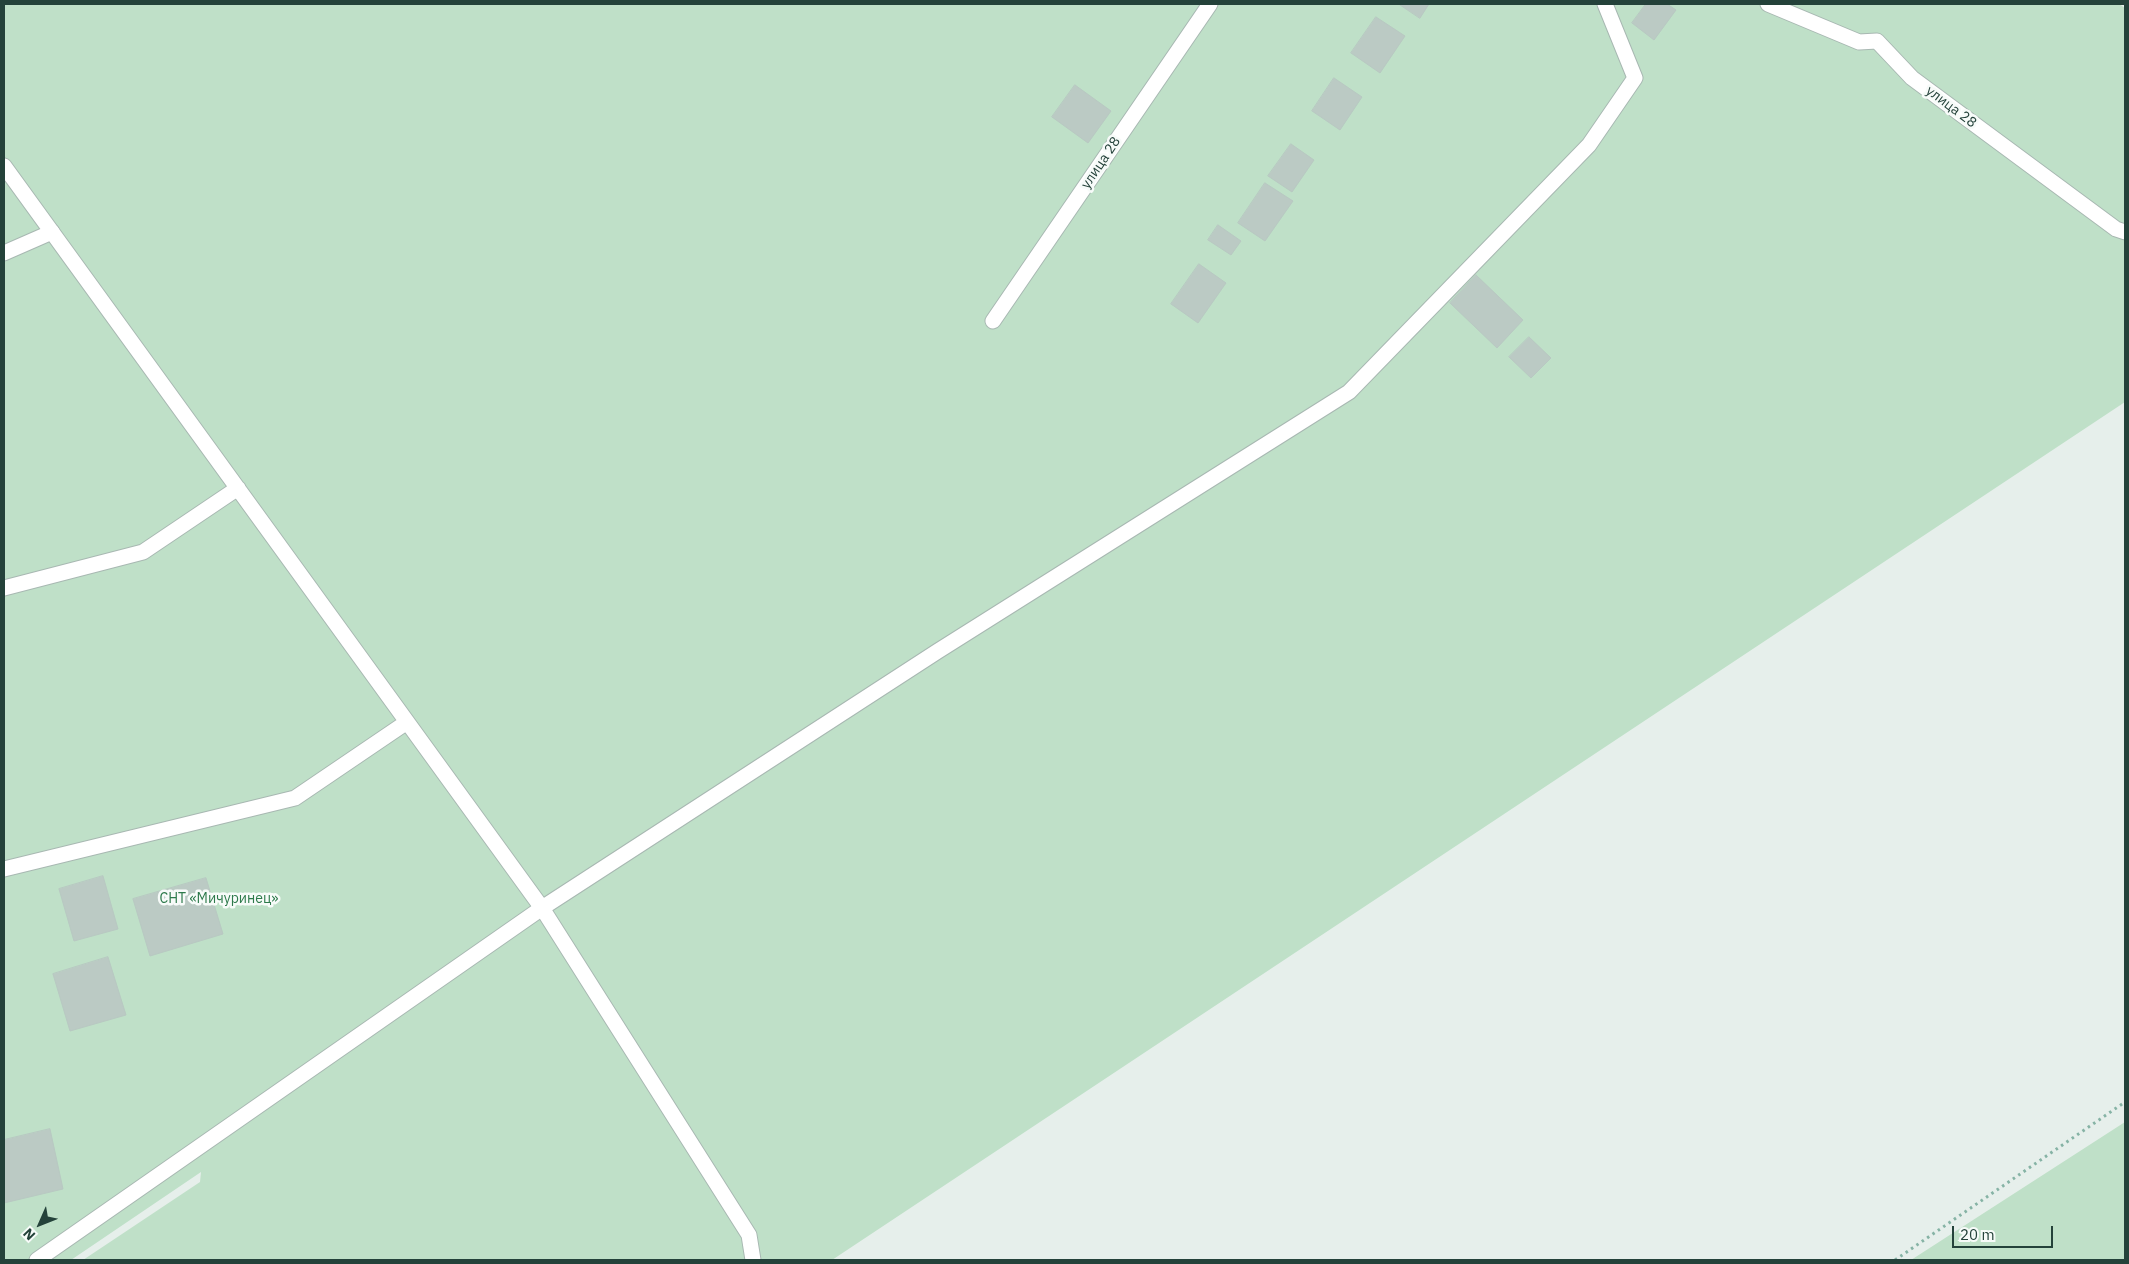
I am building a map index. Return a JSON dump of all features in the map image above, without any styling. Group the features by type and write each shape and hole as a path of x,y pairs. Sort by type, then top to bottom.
{"street":[{"name":"улица 28","path":"992,321 1210,4"},
{"path":"37,1260 542,908 938,651 1349,392 1589,145 1635,78 1605,4"},
{"name":"улица 28","path":"1768,4 1859,42 1877,41 1912,78 2116,229 2125,232"},
{"path":"4,166 542,908 749,1235 753,1260"},
{"path":"4,253 52,232"},
{"path":"4,588 143,552 238,488"},
{"path":"4,869 295,798 407,722"}],"path":[{"path":"1895,1260 2125,1102"}],"green space":[{"name":"СНТ «Мичуринец»","path":"4,4 2119,4 2125,8 2125,402 832,1260 83,1260 200,1182 201,1172 71,1260 4,1260"},
{"path":"2125,1122 2125,1260 1911,1260"}],"building":[{"path":"1399,4 1429,4 1420,18"},
{"path":"1646,4 1667,4 1676,10 1654,40 1632,23"},
{"path":"1376,17 1405,36 1380,73 1351,53"},
{"path":"1334,78 1362,97 1340,130 1312,111"},
{"path":"1075,85 1111,111 1088,143 1052,117"},
{"path":"1291,144 1314,160 1292,192 1268,176"},
{"path":"1265,183 1293,201 1265,241 1238,223"},
{"path":"1218,225 1241,241 1231,255 1208,240"},
{"path":"1199,264 1226,283 1198,323 1171,304"},
{"path":"1476,275 1523,320 1497,348 1450,303"},
{"path":"1529,337 1551,358 1531,378 1509,357"},
{"path":"103,876 118,929 74,941 59,889"},
{"path":"206,878 223,934 150,956 133,899"},
{"path":"108,957 126,1015 70,1031 53,974"},
{"path":"50,1129 63,1189 4,1203 4,1140"}]}
